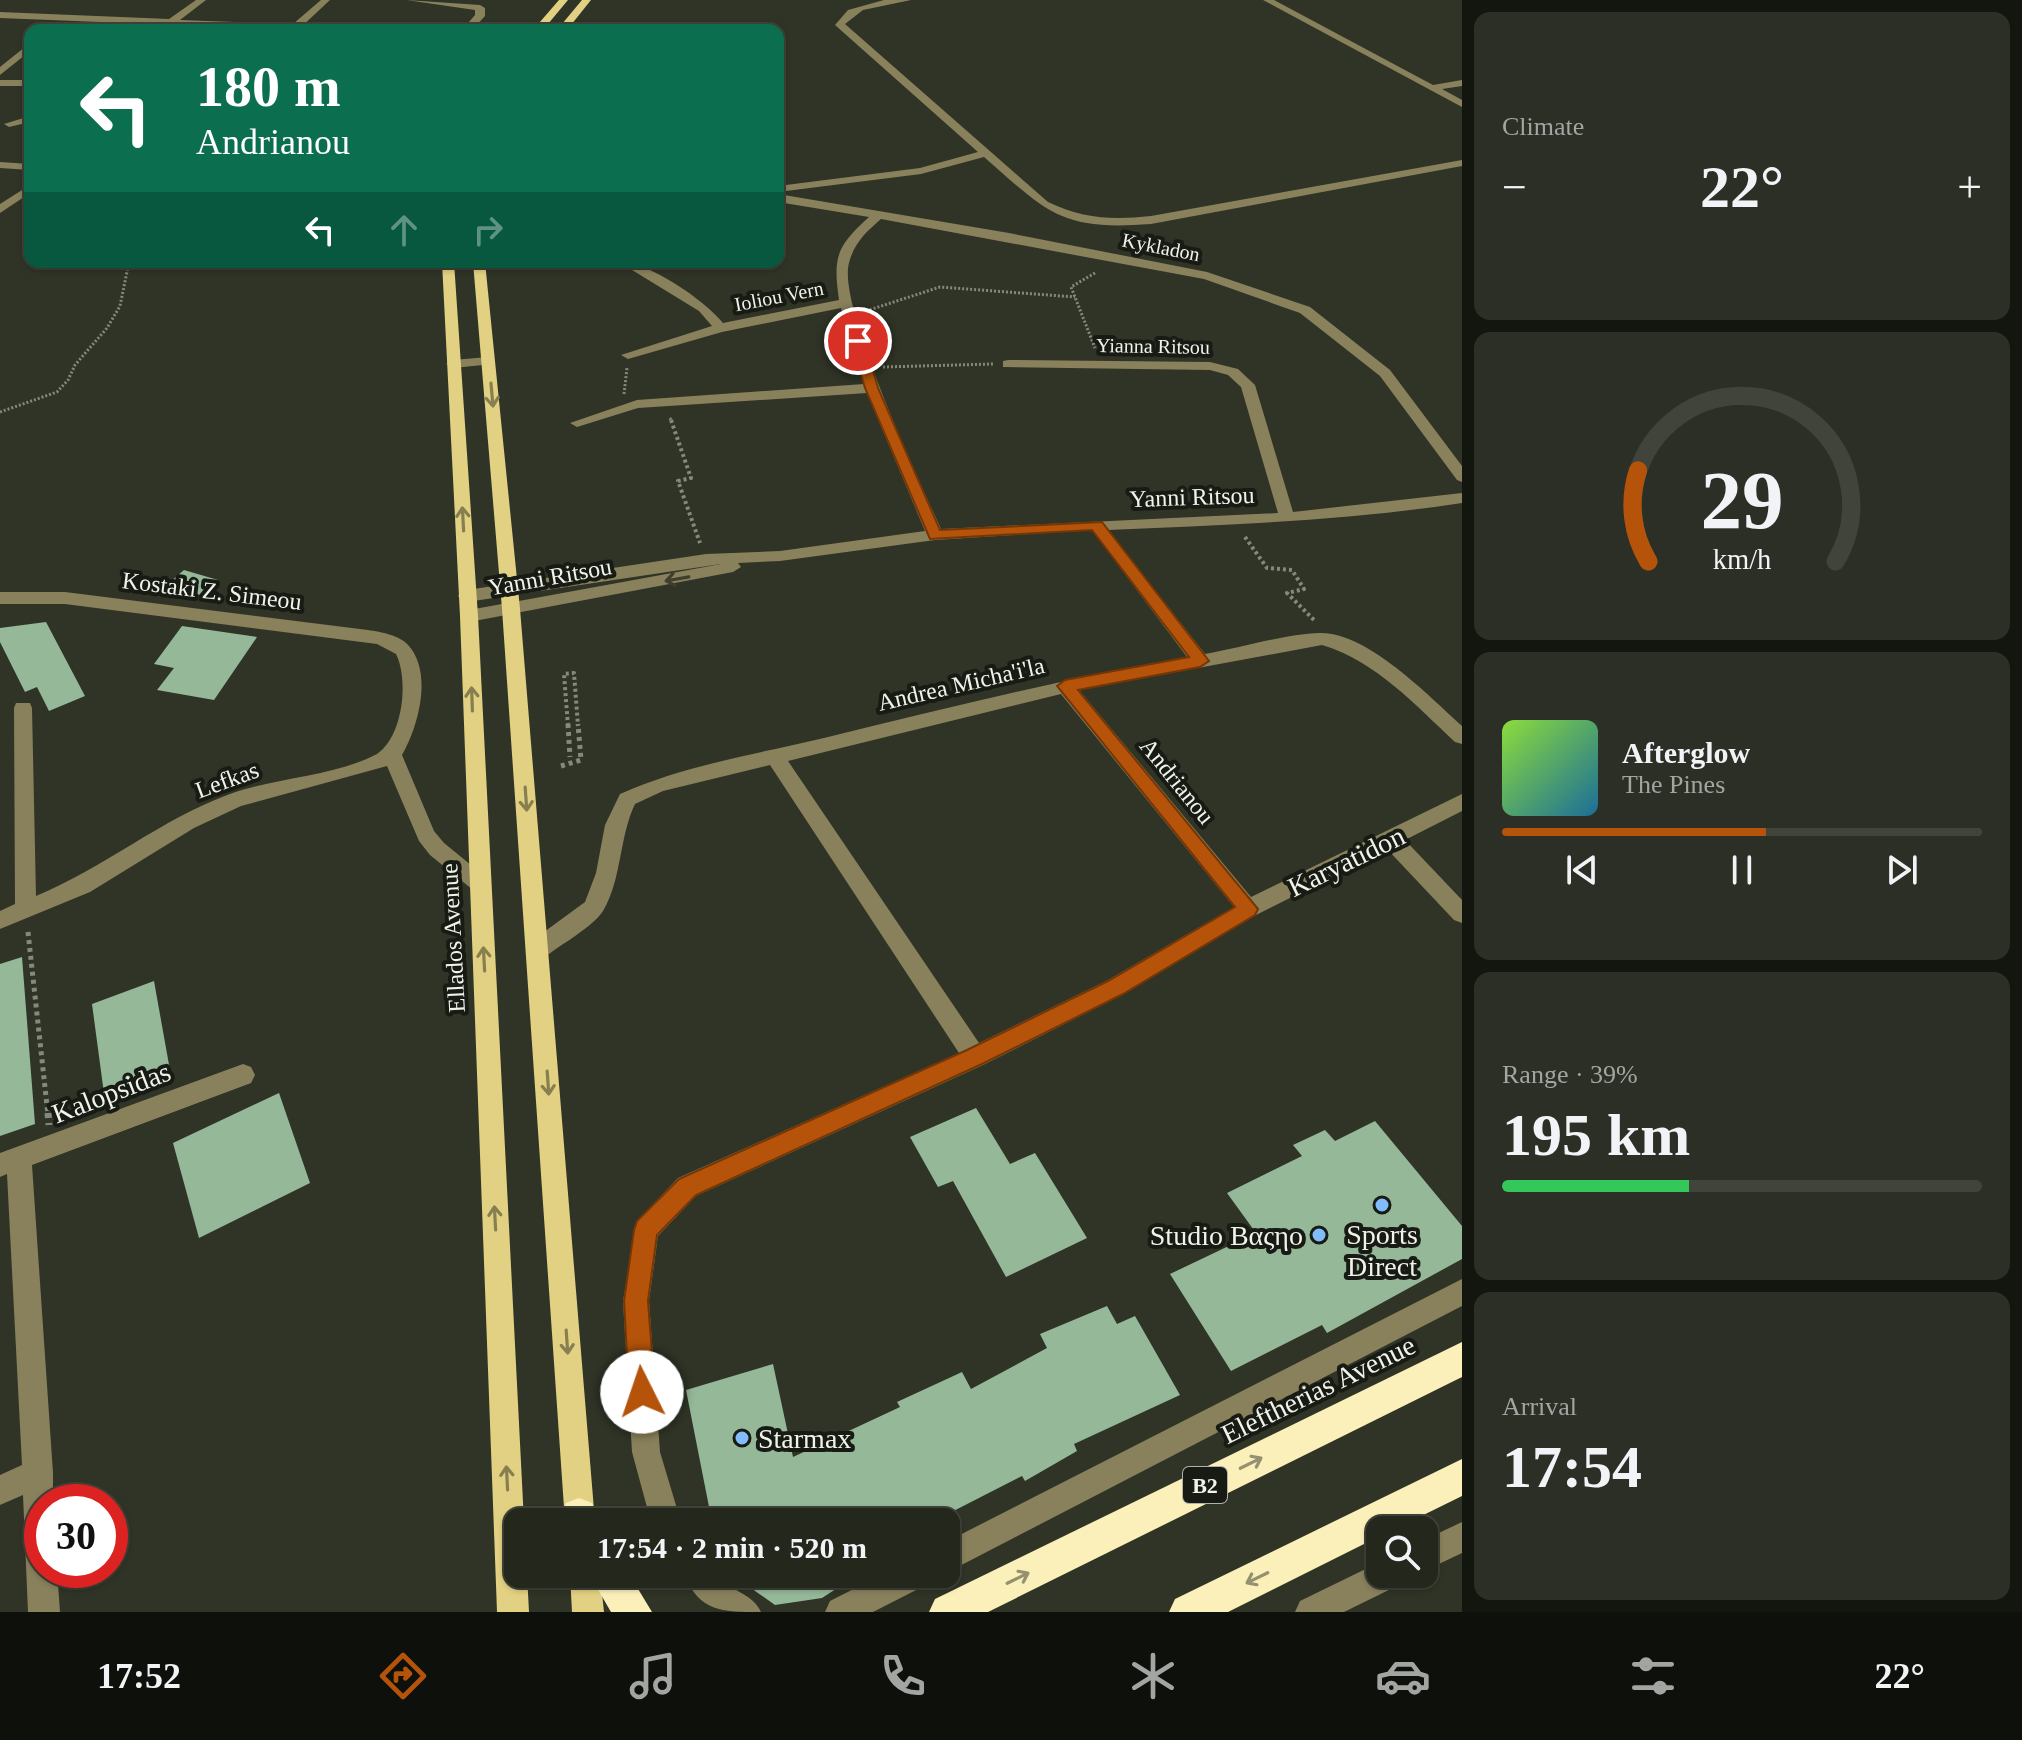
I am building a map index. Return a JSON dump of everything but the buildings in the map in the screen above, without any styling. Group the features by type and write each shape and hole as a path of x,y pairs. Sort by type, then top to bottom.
{"highway":[{"name":"Eleftherias Avenue","path":"948,1612 1462,1359"},
{"path":"1188,1612 1462,1477"},
{"path":"617,1588 633,1612"}],"main road":[{"path":"543,24 564,0"},
{"path":"567,24 587,0"},
{"name":"Ellados Avenue","path":"448,268 468,606 513,1612"},
{"path":"480,268 510,599 580,1508"},
{"path":"586,1588 588,1612"}],"street":[{"path":"173,20 202,0"},
{"path":"299,24 326,0"},
{"path":"410,0 480,8 480,16 473,24"},
{"path":"907,0 859,8 842,19 840,25 1044,204 1072,220 1108,224 1151,220 1462,163"},
{"path":"1267,0 1462,104"},
{"path":"4,15 18,8"},
{"path":"4,15 226,24"},
{"path":"56,24 63,18"},
{"path":"0,72 24,51"},
{"path":"0,83 24,83"},
{"path":"1432,88 1462,83"},
{"path":"9,124 24,120"},
{"path":"784,188 921,171 985,153"},
{"path":"0,165 24,167"},
{"path":"0,209 24,192"},
{"name":"Kykladon","path":"784,199 1207,276 1305,310 1385,373 1462,477"},
{"path":"879,214 852,239 841,266 848,309 872,388 935,535"},
{"name":"Ioliou Vern","path":"635,268 704,308 720,328"},
{"name":"Ioliou Vern","path":"628,355 720,328 848,309"},
{"path":"453,364 488,361"},
{"name":"Yianna Ritsou","path":"1008,364 1210,366 1242,377 1248,385 1287,518"},
{"path":"577,423 623,408 665,402 872,388"},
{"name":"Yanni Ritsou","path":"468,606 706,573 780,556 935,535 1287,518 1462,498"},
{"path":"1096,525 1200,661"},
{"name":"Yanni Ritsou","path":"510,599 706,559 780,556"},
{"name":"Kostaki Z. Simeou","path":"0,598 65,598 368,636 393,643 403,650 408,659 409,711 403,737 392,755"},
{"name":"Andrea Micha'i'la","path":"537,950 594,907 606,873 615,825 627,799 659,785 774,755 1065,686 1307,640 1336,642 1373,659 1462,737"},
{"name":"Andrianou","path":"1065,686 1248,909"},
{"path":"23,708 26,911"},
{"path":"392,755 426,835 437,849 480,884"},
{"name":"Lefkas","path":"0,920 83,886 187,822 236,800 373,765 392,755"},
{"path":"774,755 975,1057"},
{"name":"Karyatidon","path":"662,1508 646,1452 636,1301 646,1230 687,1187 975,1057 1116,987 1248,909 1462,802"},
{"path":"1391,839 1462,914"},
{"name":"Kalopsidas","path":"10,1162 243,1075"},
{"path":"10,1162 38,1484"},
{"path":"960,1551 1462,1292"},
{"path":"0,1490 38,1473"},
{"path":"1438,1549 1462,1537"},
{"path":"1311,1612 1366,1585"},
{"path":"43,1588 44,1612"},
{"path":"707,1588 745,1612"},
{"path":"841,1612 888,1588"}],"path":[{"path":"1102,365 1071,287 1120,259"},
{"path":"0,412 50,395 68,380 75,365 107,328 120,306 128,268"},
{"path":"848,309 890,306 940,287 1075,297"},
{"path":"623,408 628,355"},
{"path":"866,368 1008,364"},
{"path":"665,402 691,478 678,481 706,559"},
{"path":"1233,520 1267,568 1292,570 1304,589 1287,593 1336,642"},
{"path":"561,766 581,760 574,673 564,674 570,757"},
{"path":"26,911 51,1146"}],"place":[{"name":"Sports Direct","path":"1382,1205"},
{"name":"Studio Βαςηο","path":"1319,1235"},
{"name":"Starmax","path":"742,1438"}],"route":[{"path":"642,1392 636,1301 646,1230 687,1187 975,1057 1116,987 1248,909 1065,686 1200,661 1096,525 935,535 872,388 858,341"}]}
